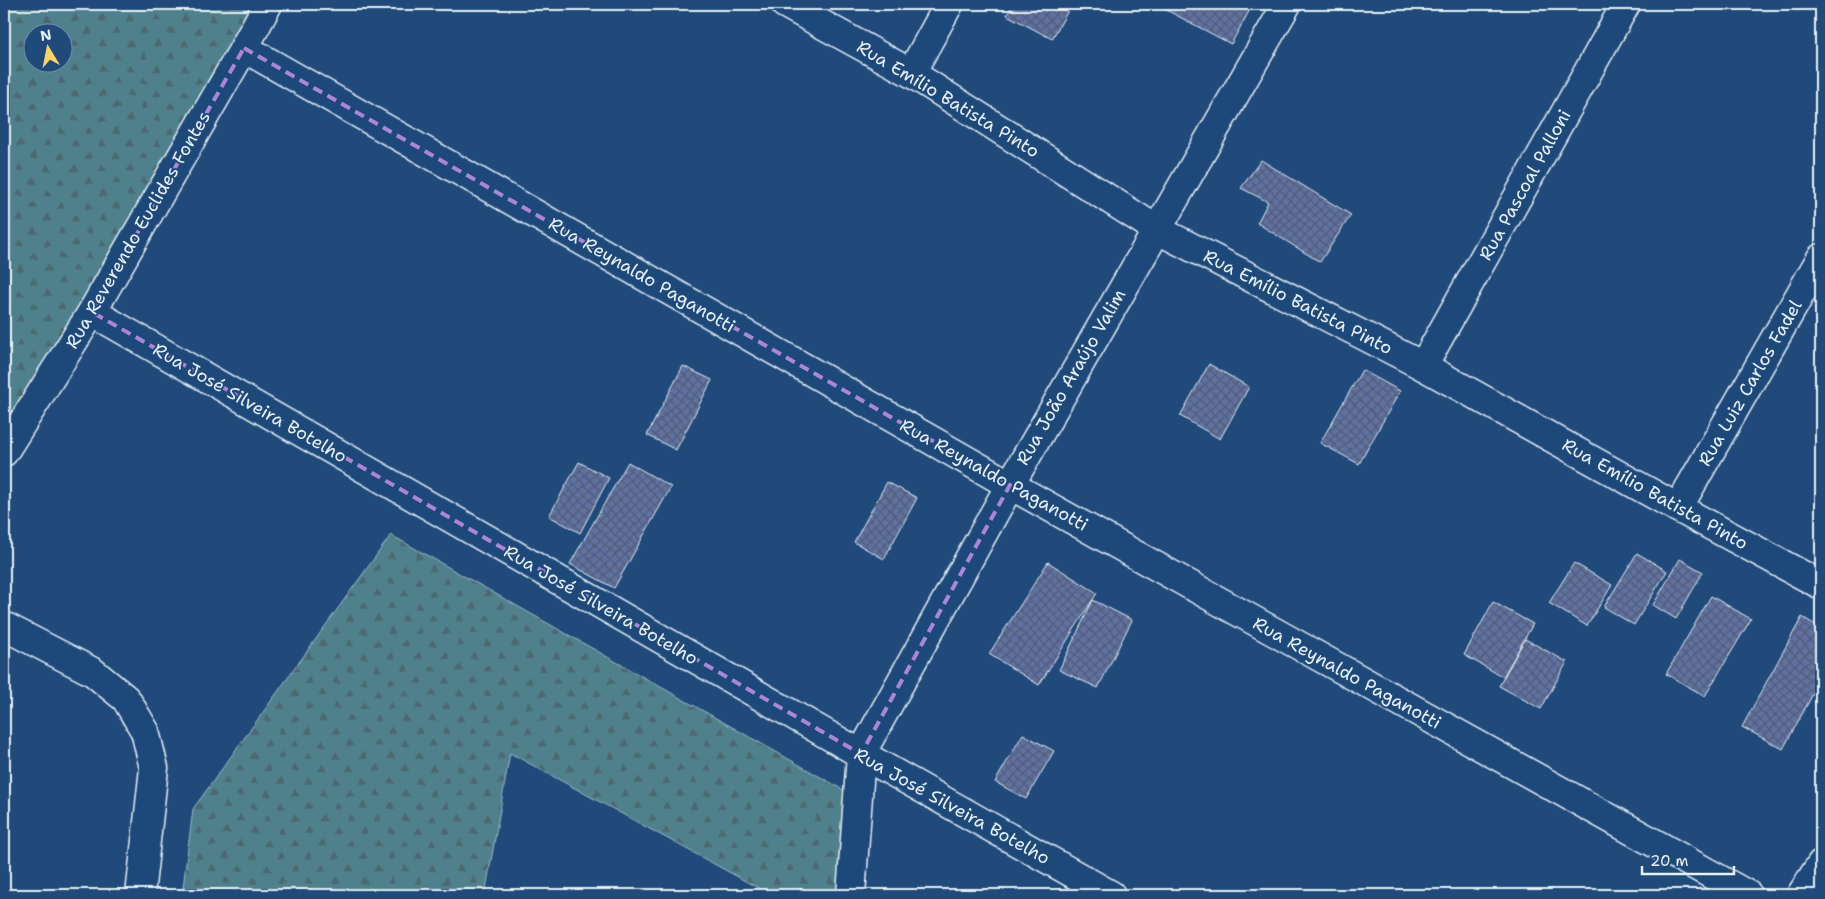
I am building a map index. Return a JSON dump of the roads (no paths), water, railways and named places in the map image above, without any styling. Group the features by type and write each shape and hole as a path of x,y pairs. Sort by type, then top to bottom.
{"street":[{"name":"Rua Reverendo Euclides Fontes","path":"4,452 92,312 268,4"},
{"name":"Rua Emílio Batista Pinto","path":"785,4 911,73 1156,229 1423,366 1821,585"},
{"path":"911,73 950,4"},
{"name":"Rua João Araújo Valim","path":"861,754 1010,485 1287,4"},
{"name":"Rua Pascoal Palloni","path":"1423,366 1626,4"},
{"name":"Rua Reynaldo Paganotti","path":"244,48 1010,485 1748,895"},
{"name":"Rua Luiz Carlos Fadel","path":"1678,508 1821,258"},
{"name":"Rua José Silveira Botelho","path":"92,312 861,754 1111,895"},
{"path":"4,626 93,672 126,699 145,731 154,768 140,895"},
{"path":"851,895 861,754"},
{"path":"1801,895 1821,864"}]}
